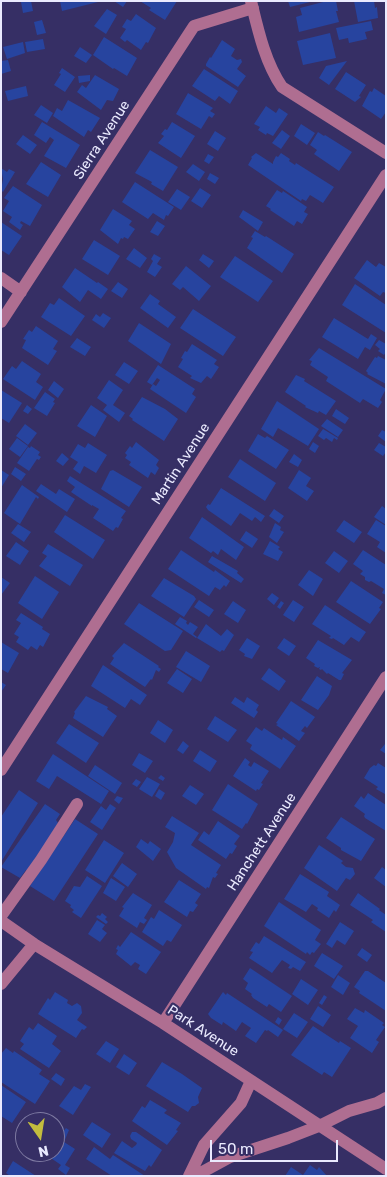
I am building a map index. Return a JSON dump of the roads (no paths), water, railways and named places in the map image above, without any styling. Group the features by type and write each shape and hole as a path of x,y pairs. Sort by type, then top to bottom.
{"street":[{"path":"252,4 273,74 282,87 386,153"},
{"name":"Sierra Avenue","path":"1,322 194,26 252,4"},
{"name":"Martin Avenue","path":"1,770 386,175"},
{"path":"1,278 21,292"},
{"name":"Hanchett Avenue","path":"163,1023 386,677"},
{"path":"1,916 41,860 77,804"},
{"name":"Park Avenue","path":"1,921 34,944 163,1023 386,1169"},
{"path":"1,984 34,944"},
{"path":"189,1176 204,1145 241,1103 251,1081"},
{"path":"195,1176 230,1157 319,1126 349,1111 377,1103 386,1098"}]}
